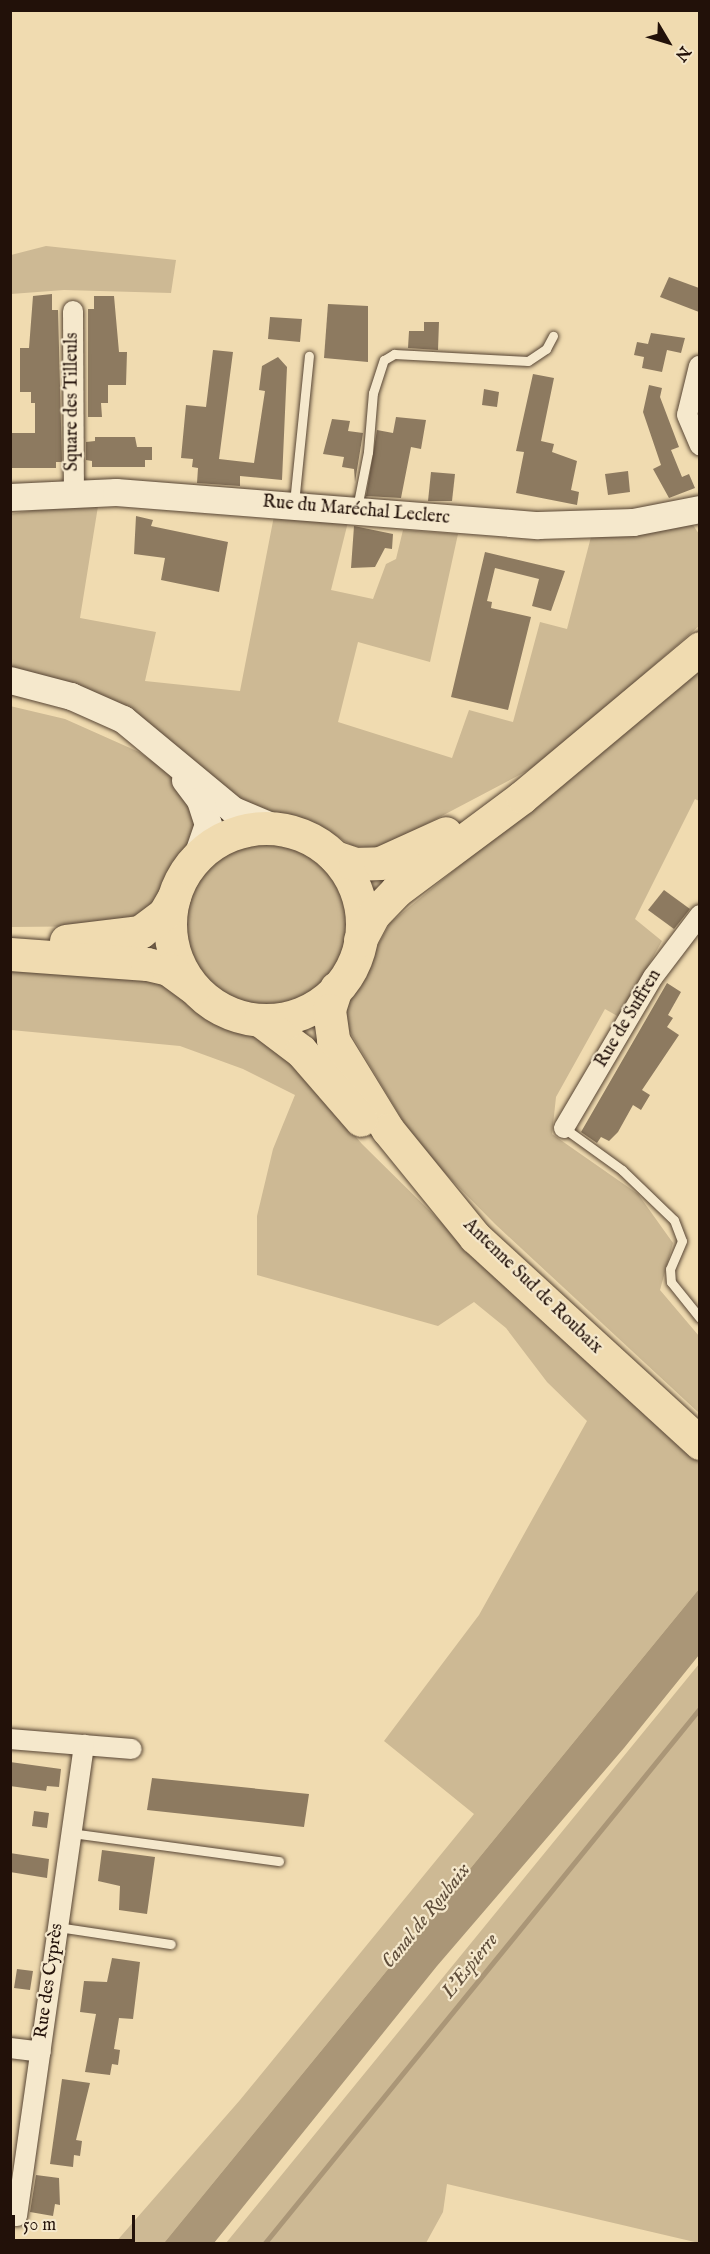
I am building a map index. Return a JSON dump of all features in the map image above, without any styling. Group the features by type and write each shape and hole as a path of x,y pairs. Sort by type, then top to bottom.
{"highway":[{"path":"360,940 387,898 553,770 699,648"},
{"path":"335,857 368,865 392,860 553,770"},
{"path":"10,942 133,934 159,920 196,859 232,834 276,828 311,839 335,857 358,896 360,940 354,963 336,988 302,1012 260,1020"},
{"path":"174,897 173,949 194,988"},
{"path":"10,954 147,964 168,969 224,1010 260,1020 301,1051 425,1191 475,1237"},
{"name":"Antenne Sud de Roubaix","path":"336,988 328,1021 338,1051 388,1130 475,1237 699,1443"}],"street":[{"name":"Square des Tilleuls","path":"73,310 74,493"},
{"path":"699,366 687,415 699,445"},
{"name":"Rue du Maréchal Leclerc","path":"10,497 74,493 294,505 569,526 633,522 699,509"},
{"path":"10,680 71,696 123,719 243,816 276,828"},
{"path":"10,698 98,722 172,767 192,788 206,816 207,832 196,859"},
{"name":"Rue de Suffren","path":"564,1128 653,977 699,915"},
{"path":"10,1739 132,1749"},
{"name":"Rue des Cyprès","path":"17,2216 84,1745"},
{"path":"10,2048 40,2052"}],"lane":[{"path":"357,510 368,452 372,393 384,360 394,354 528,361 546,349 553,336"},
{"path":"294,505 309,356"},
{"path":"564,1128 622,1170 674,1220 682,1241 670,1269 671,1282 699,1318"},
{"path":"71,1833 279,1860"},
{"path":"58,1927 171,1944"}],"shaded area":[{"path":"46,246 176,260 171,293 64,290 11,294 11,255"},
{"path":"99,500 80,618 156,632 145,681 240,691 274,516 348,522 331,590 373,599 386,564 396,559 403,530 458,534 430,662 358,642 338,722 452,758 469,710 513,722 540,622 567,629 592,533 693,525 699,534 699,626 542,763 379,849 353,846 328,831 245,810 209,780 11,675 10,514"},
{"path":"699,668 699,801 695,799 635,919 662,941 619,1017 605,1009 556,1097 552,1134 638,1194 673,1243 660,1290 699,1336 699,1413 495,1224 431,1159 406,1126 344,1022 347,1002 390,923"},
{"path":"10,706 65,719 139,752 164,769 195,805 193,844 173,867 152,907 114,926 11,927"},
{"path":"266,839 299,845 326,864 345,891 351,924 345,957 326,984 299,1003 266,1009 233,1003 206,984 187,957 181,924 187,891 206,864 233,845"},
{"path":"10,965 164,979 210,1015 252,1030 285,1054 362,1144 520,1300 699,1462 699,1589 164,2243 115,2243 240,2100 474,1814 384,1741 479,1615 587,1421 547,1382 506,1328 474,1302 438,1326 257,1275 257,1216 273,1149 295,1095 243,1069 180,1046 11,1030"},
{"path":"699,1589 699,1655 624,1748 437,1966 214,2243 164,2243"},
{"path":"699,1664 699,2243 447,2184 443,2212 426,2243 226,2243"}],"building":[{"path":"669,277 699,288 699,312 660,297"},
{"path":"52,294 52,310 58,310 62,462 56,462 56,468 10,468 12,433 35,433 35,403 31,403 31,392 20,392 20,348 29,348 33,296"},
{"path":"94,296 114,296 119,352 127,352 126,385 108,385 108,403 101,403 102,417 88,417 88,309 94,309"},
{"path":"328,304 368,306 368,362 324,358"},
{"path":"270,317 302,319 300,342 268,339"},
{"path":"424,322 439,322 438,350 408,348 409,331 424,331"},
{"path":"651,333 685,338 681,353 667,350 662,372 642,368 644,357 634,355 637,342 648,344"},
{"path":"213,350 233,352 219,459 254,463 265,391 259,390 262,366 278,357 287,367 282,480 240,476 240,486 197,483 198,468 192,467 193,459 181,458 186,405 206,407"},
{"path":"533,374 554,378 541,441 554,444 552,452 577,461 571,490 579,492 577,505 516,493 524,452 516,451"},
{"path":"649,385 662,388 660,397 679,447 671,450 682,477 689,474 695,488 669,498 653,469 661,465 643,412"},
{"path":"484,389 499,392 497,407 482,405"},
{"path":"396,417 426,420 421,449 411,447 401,498 366,496 377,430 393,433"},
{"path":"332,419 350,421 348,431 363,433 355,482 354,469 342,467 344,457 323,454"},
{"path":"95,437 135,437 137,447 152,447 152,460 145,460 145,467 92,467 92,461 86,460 86,442 95,441"},
{"path":"628,471 630,492 608,495 605,474"},
{"path":"431,472 455,474 452,501 428,501"},
{"path":"136,516 153,520 151,526 228,542 219,592 161,580 165,558 134,554"},
{"path":"354,526 393,534 392,549 385,548 375,567 351,568"},
{"path":"485,552 565,571 551,611 532,606 539,579 495,568 487,601 492,602 491,608 531,617 508,710 451,697"},
{"path":"664,890 690,909 674,929 648,910"},
{"path":"667,983 681,992 668,1015 673,1018 667,1027 679,1035 642,1090 650,1095 641,1110 633,1105 618,1132 609,1141 601,1137 597,1143 581,1132"},
{"path":"10,1762 61,1769 59,1787 47,1786 46,1791 10,1786"},
{"path":"152,1778 309,1794 304,1827 147,1810"},
{"path":"34,1811 49,1813 47,1828 32,1826"},
{"path":"102,1850 155,1857 147,1914 119,1910 120,1886 98,1881"},
{"path":"10,1853 49,1859 47,1878 10,1872"},
{"path":"112,1958 140,1962 133,2019 119,2018 114,2049 120,2050 118,2065 112,2064 110,2075 85,2072 96,2014 80,2012 84,1981 107,1982"},
{"path":"17,1969 33,1971 30,1990 14,1988"},
{"path":"62,2079 90,2083 76,2140 82,2141 80,2156 74,2155 73,2167 50,2164"},
{"path":"36,2175 59,2178 60,2205 55,2204 53,2216 30,2212"}],"waterway":[{"name":"L'Espierre","path":"264,2244 700,1708"}],"water label":[{"name":"Canal de Roubaix","path":"426,1916"}]}
